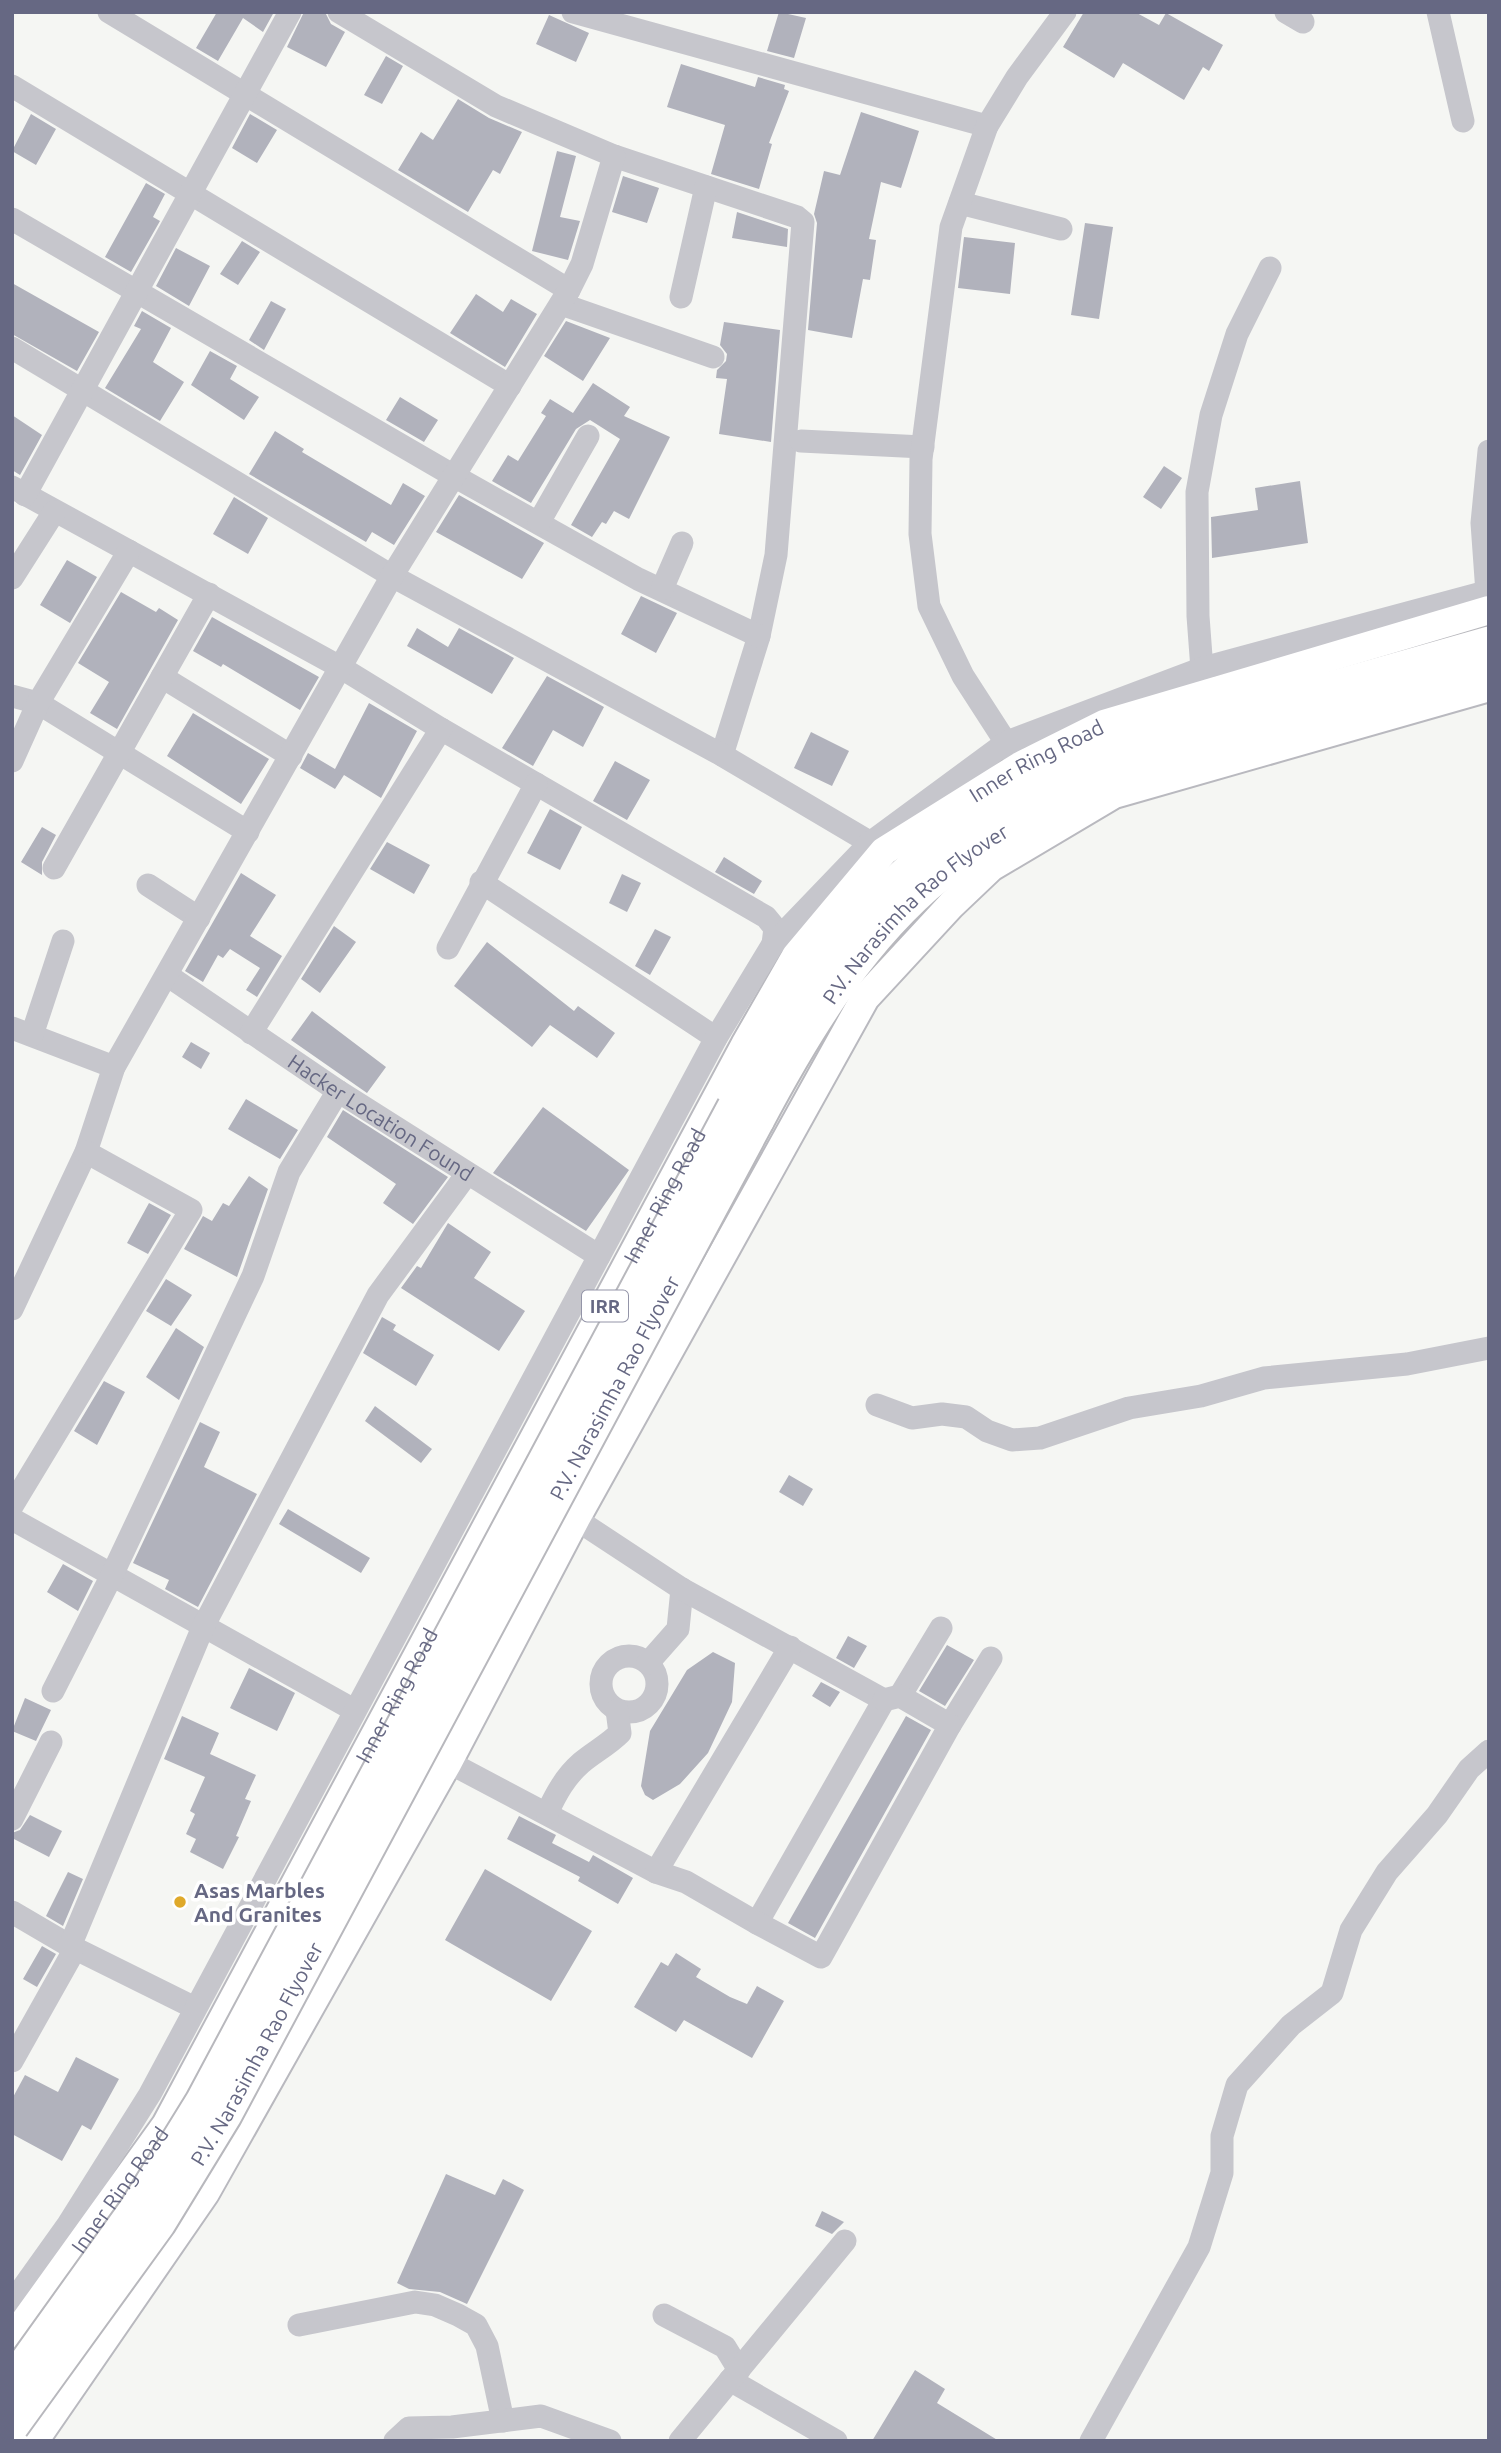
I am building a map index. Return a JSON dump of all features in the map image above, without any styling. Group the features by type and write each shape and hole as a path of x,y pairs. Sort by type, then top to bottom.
{"highway":[{"name":"P.V. Narasimha Rao Flyover","path":"12,2382 173,2154 753,1072 794,1004 867,908 951,835 1031,785 1077,763 1174,730 1489,643"},
{"name":"P.V. Narasimha Rao Flyover","path":"12,2426 159,2223 225,2115 783,1072 814,1018 887,925 926,887 975,849 1035,812 1087,788 1231,740 1489,671"}],"main road":[{"name":"Inner Ring Road","path":"12,2339 166,2125 796,956 877,847 1013,754 1104,724 1203,697 1488,597"},
{"path":"34,2441 205,2193 448,1762 576,1518 865,998 951,905 991,867 1114,794 1489,687"}],"street":[{"path":"109,12 246,95 565,297 713,358"},
{"path":"290,12 84,389 19,491 340,667 441,729 766,916 775,928 773,944"},
{"path":"339,12 496,106 614,156 797,217 804,230 776,555 758,636 722,755"},
{"path":"573,12 987,126"},
{"path":"1438,12 1463,121"},
{"path":"1062,13 1017,77 987,126 951,227 923,447 920,534 929,606 963,676 1013,754 1203,668 1488,597 1482,523 1489,451"},
{"path":"12,86 510,386"},
{"path":"16,1296 86,1152 114,1067 392,576 565,297 582,264 614,156"},
{"path":"681,297 706,187"},
{"path":"960,203 1061,229"},
{"path":"12,219 454,476 638,579 758,636"},
{"path":"1203,697 1198,616 1197,492 1211,415 1237,334 1270,268"},
{"path":"12,348 392,576 722,755 877,847 773,944 716,1038 149,2094 88,2193 12,2303"},
{"path":"539,522 588,436"},
{"path":"801,441 923,447"},
{"path":"12,578 54,512"},
{"path":"662,589 682,543"},
{"path":"12,761 38,703 129,551"},
{"path":"54,868 209,594"},
{"path":"162,677 292,756"},
{"path":"12,696 38,703 119,750 248,832"},
{"path":"251,1033 441,729"},
{"path":"448,948 481,882 536,784"},
{"path":"481,882 716,1038"},
{"path":"148,885 199,918"},
{"path":"63,941 22,1032 114,1067"},
{"name":"Hacker Location Found","path":"167,975 338,1091 599,1256"},
{"path":"52,1691 112,1574 253,1276 289,1172 338,1091"},
{"path":"12,1506 191,1210 86,1152"},
{"path":"12,2061 71,1956 70,1946 203,1627 378,1295 467,1174"},
{"path":"877,1405 912,1418 942,1414 966,1418 987,1431 1012,1440 1040,1437 1117,1411 1201,1396 1264,1378 1407,1364 1489,1348"},
{"path":"511,1482 576,1518 682,1589 790,1647 950,1725"},
{"path":"12,1519 354,1710"},
{"path":"648,1663 678,1629 682,1589"},
{"path":"757,1923 892,1698 941,1628"},
{"path":"656,1872 790,1647"},
{"path":"547,1813 560,1786 582,1762 604,1749 620,1733 617,1710 605,1698 602,1681 604,1672 616,1660 624,1657 648,1663 657,1679 655,1696 643,1709 634,1712 617,1710"},
{"path":"448,1762 656,1872 686,1882 821,1957 950,1725 991,1658"},
{"path":"12,1819 51,1742"},
{"path":"1091,2441 1199,2247 1222,2173 1222,2136 1237,2085 1291,2025 1332,1993 1351,1930 1387,1872 1437,1815 1469,1769 1489,1751"},
{"path":"12,1912 70,1946 195,2008"},
{"path":"680,2441 845,2241"},
{"path":"299,2325 415,2302 435,2305 457,2315 475,2325 487,2346 503,2421"},
{"path":"664,2315 725,2347 735,2375 836,2441"},
{"path":"395,2441 409,2428 541,2416 610,2441"}],"building":[{"path":"217,12 274,12 263,32 243,18 218,61 196,48"},
{"path":"304,12 325,12 331,24 345,32 326,67 287,47"},
{"path":"779,12 806,18 794,58 767,51"},
{"path":"1084,12 1135,12 1159,25 1166,13 1223,45 1209,71 1203,67 1184,100 1123,63 1114,78 1063,47"},
{"path":"549,15 589,33 576,62 536,44"},
{"path":"386,56 403,66 382,104 364,95"},
{"path":"681,64 755,87 758,77 785,85 784,89 789,91 769,143 772,144 759,189 711,174 725,125 667,107"},
{"path":"458,99 489,118 522,132 500,174 493,170 468,212 398,170 421,132 433,140"},
{"path":"861,112 919,131 901,188 881,182 869,239 876,240 870,280 863,279 852,338 808,330 817,223 814,214 824,171 840,175"},
{"path":"31,114 56,129 36,165 12,151"},
{"path":"250,114 277,130 257,163 232,148"},
{"path":"557,151 576,156 560,217 580,221 568,260 532,251"},
{"path":"623,176 659,188 647,223 612,212"},
{"path":"146,183 165,194 153,217 160,221 131,272 105,257"},
{"path":"737,212 788,229 787,247 732,238"},
{"path":"1085,223 1113,227 1099,319 1071,315"},
{"path":"964,237 1015,243 1010,294 958,288"},
{"path":"242,241 260,252 238,285 220,274"},
{"path":"176,248 210,266 189,306 156,286"},
{"path":"12,283 99,332 77,371 12,334"},
{"path":"476,294 503,312 511,299 537,314 505,367 450,333"},
{"path":"271,301 286,309 264,350 249,340"},
{"path":"142,311 171,328 153,362 184,382 160,421 105,388 141,329 134,326"},
{"path":"566,321 610,338 583,381 544,356"},
{"path":"724,322 780,330 771,442 719,434 727,379 716,378 717,370 726,361 727,354 720,345"},
{"path":"210,351 237,366 230,379 259,397 244,420 191,385"},
{"path":"593,383 630,407 624,416 670,437 629,519 614,511 606,524 602,522 592,537 571,525 620,439 590,420 576,429 531,503 492,481 508,455 518,461 546,416 541,413 550,399 573,413"},
{"path":"400,397 438,420 424,442 386,420"},
{"path":"12,415 42,435 20,475 12,470"},
{"path":"275,431 304,449 302,452 391,505 403,483 425,496 394,545 372,532 366,542 249,474"},
{"path":"1164,466 1182,478 1161,509 1143,497"},
{"path":"1300,481 1308,543 1212,558 1211,517 1258,510 1255,488"},
{"path":"459,495 544,543 522,579 436,532"},
{"path":"234,497 268,518 248,554 213,534"},
{"path":"67,560 97,577 70,623 40,605"},
{"path":"121,592 156,612 159,608 178,620 117,729 90,713 109,682 78,663"},
{"path":"641,596 677,613 656,653 621,634"},
{"path":"212,617 319,677 300,710 223,664 221,667 193,651"},
{"path":"417,628 448,647 459,628 514,658 492,694 407,646"},
{"path":"547,676 604,707 583,747 553,730 533,766 502,748"},
{"path":"369,703 417,731 381,798 344,775 335,789 300,768 308,753 335,769"},
{"path":"193,713 269,759 241,804 167,756"},
{"path":"811,732 849,751 832,786 794,768"},
{"path":"615,761 650,780 627,820 593,801"},
{"path":"550,809 582,827 560,870 527,853"},
{"path":"42,827 56,835 42,862 42,875 21,862"},
{"path":"387,842 430,865 414,894 370,869"},
{"path":"724,857 762,881 754,894 715,872"},
{"path":"241,873 276,895 250,936 282,956 257,997 246,990 260,968 230,949 223,958 218,955 203,982 185,971"},
{"path":"622,874 641,883 627,912 609,903"},
{"path":"334,926 356,942 320,993 301,979"},
{"path":"655,929 671,937 650,975 635,966"},
{"path":"487,942 574,1011 578,1006 615,1033 597,1058 550,1025 532,1047 454,986"},
{"path":"312,1011 386,1067 367,1093 291,1040"},
{"path":"191,1042 210,1053 201,1069 182,1057"},
{"path":"246,1099 298,1130 280,1159 228,1129"},
{"path":"543,1107 629,1170 586,1231 493,1173"},
{"path":"343,1110 448,1177 413,1224 383,1203 396,1184 327,1137"},
{"path":"249,1176 268,1189 237,1277 184,1249 203,1216 212,1221 223,1203 229,1206"},
{"path":"149,1203 171,1215 148,1254 127,1243"},
{"path":"448,1223 491,1252 474,1278 525,1311 499,1351 401,1288 417,1266 421,1268"},
{"path":"166,1279 192,1295 171,1326 146,1311"},
{"path":"382,1317 396,1325 393,1330 434,1355 416,1386 363,1353"},
{"path":"176,1328 204,1347 179,1400 146,1377"},
{"path":"104,1381 125,1392 97,1445 74,1431"},
{"path":"375,1406 432,1449 421,1463 365,1421"},
{"path":"200,1422 220,1432 204,1467 257,1494 198,1607 165,1589 169,1580 133,1563"},
{"path":"789,1475 813,1489 803,1506 779,1492"},
{"path":"288,1509 370,1558 361,1573 279,1524"},
{"path":"63,1564 93,1581 78,1611 47,1592"},
{"path":"848,1636 867,1646 854,1668 836,1658"},
{"path":"947,1645 974,1660 945,1706 919,1691"},
{"path":"713,1652 735,1663 732,1702 708,1753 680,1784 653,1800 645,1795 641,1786 650,1731 687,1670"},
{"path":"249,1668 295,1693 277,1731 230,1708"},
{"path":"821,1682 840,1692 830,1707 812,1696"},
{"path":"25,1698 51,1710 36,1741 12,1731"},
{"path":"182,1716 219,1733 210,1754 256,1775 245,1799 251,1801 236,1836 239,1837 223,1869 190,1852 196,1839 186,1834 195,1814 190,1811 205,1777 164,1759"},
{"path":"906,1716 931,1730 815,1938 788,1923"},
{"path":"30,1815 62,1831 49,1857 12,1838 12,1833 20,1830"},
{"path":"519,1816 556,1835 552,1843 589,1862 593,1855 633,1878 618,1904 578,1881 580,1877 507,1839"},
{"path":"485,1869 592,1931 551,2001 445,1940"},
{"path":"68,1872 83,1879 63,1926 46,1916"},
{"path":"42,1946 56,1954 37,1987 23,1979"},
{"path":"676,1953 701,1969 696,1977 730,1997 747,2004 757,1986 784,2001 752,2058 684,2020 676,2032 634,2007 661,1962 668,1966"},
{"path":"76,2057 119,2079 91,2130 82,2125 62,2161 12,2134 12,2099 25,2075 58,2092"},
{"path":"446,2174 495,2195 503,2179 524,2190 467,2304 440,2292 409,2289 397,2283"},
{"path":"822,2211 844,2222 832,2234 815,2226"},
{"path":"915,2370 945,2389 937,2403 999,2441 872,2441"}],"place":[{"name":"Asas Marbles And Granites","path":"180,1902"}]}
